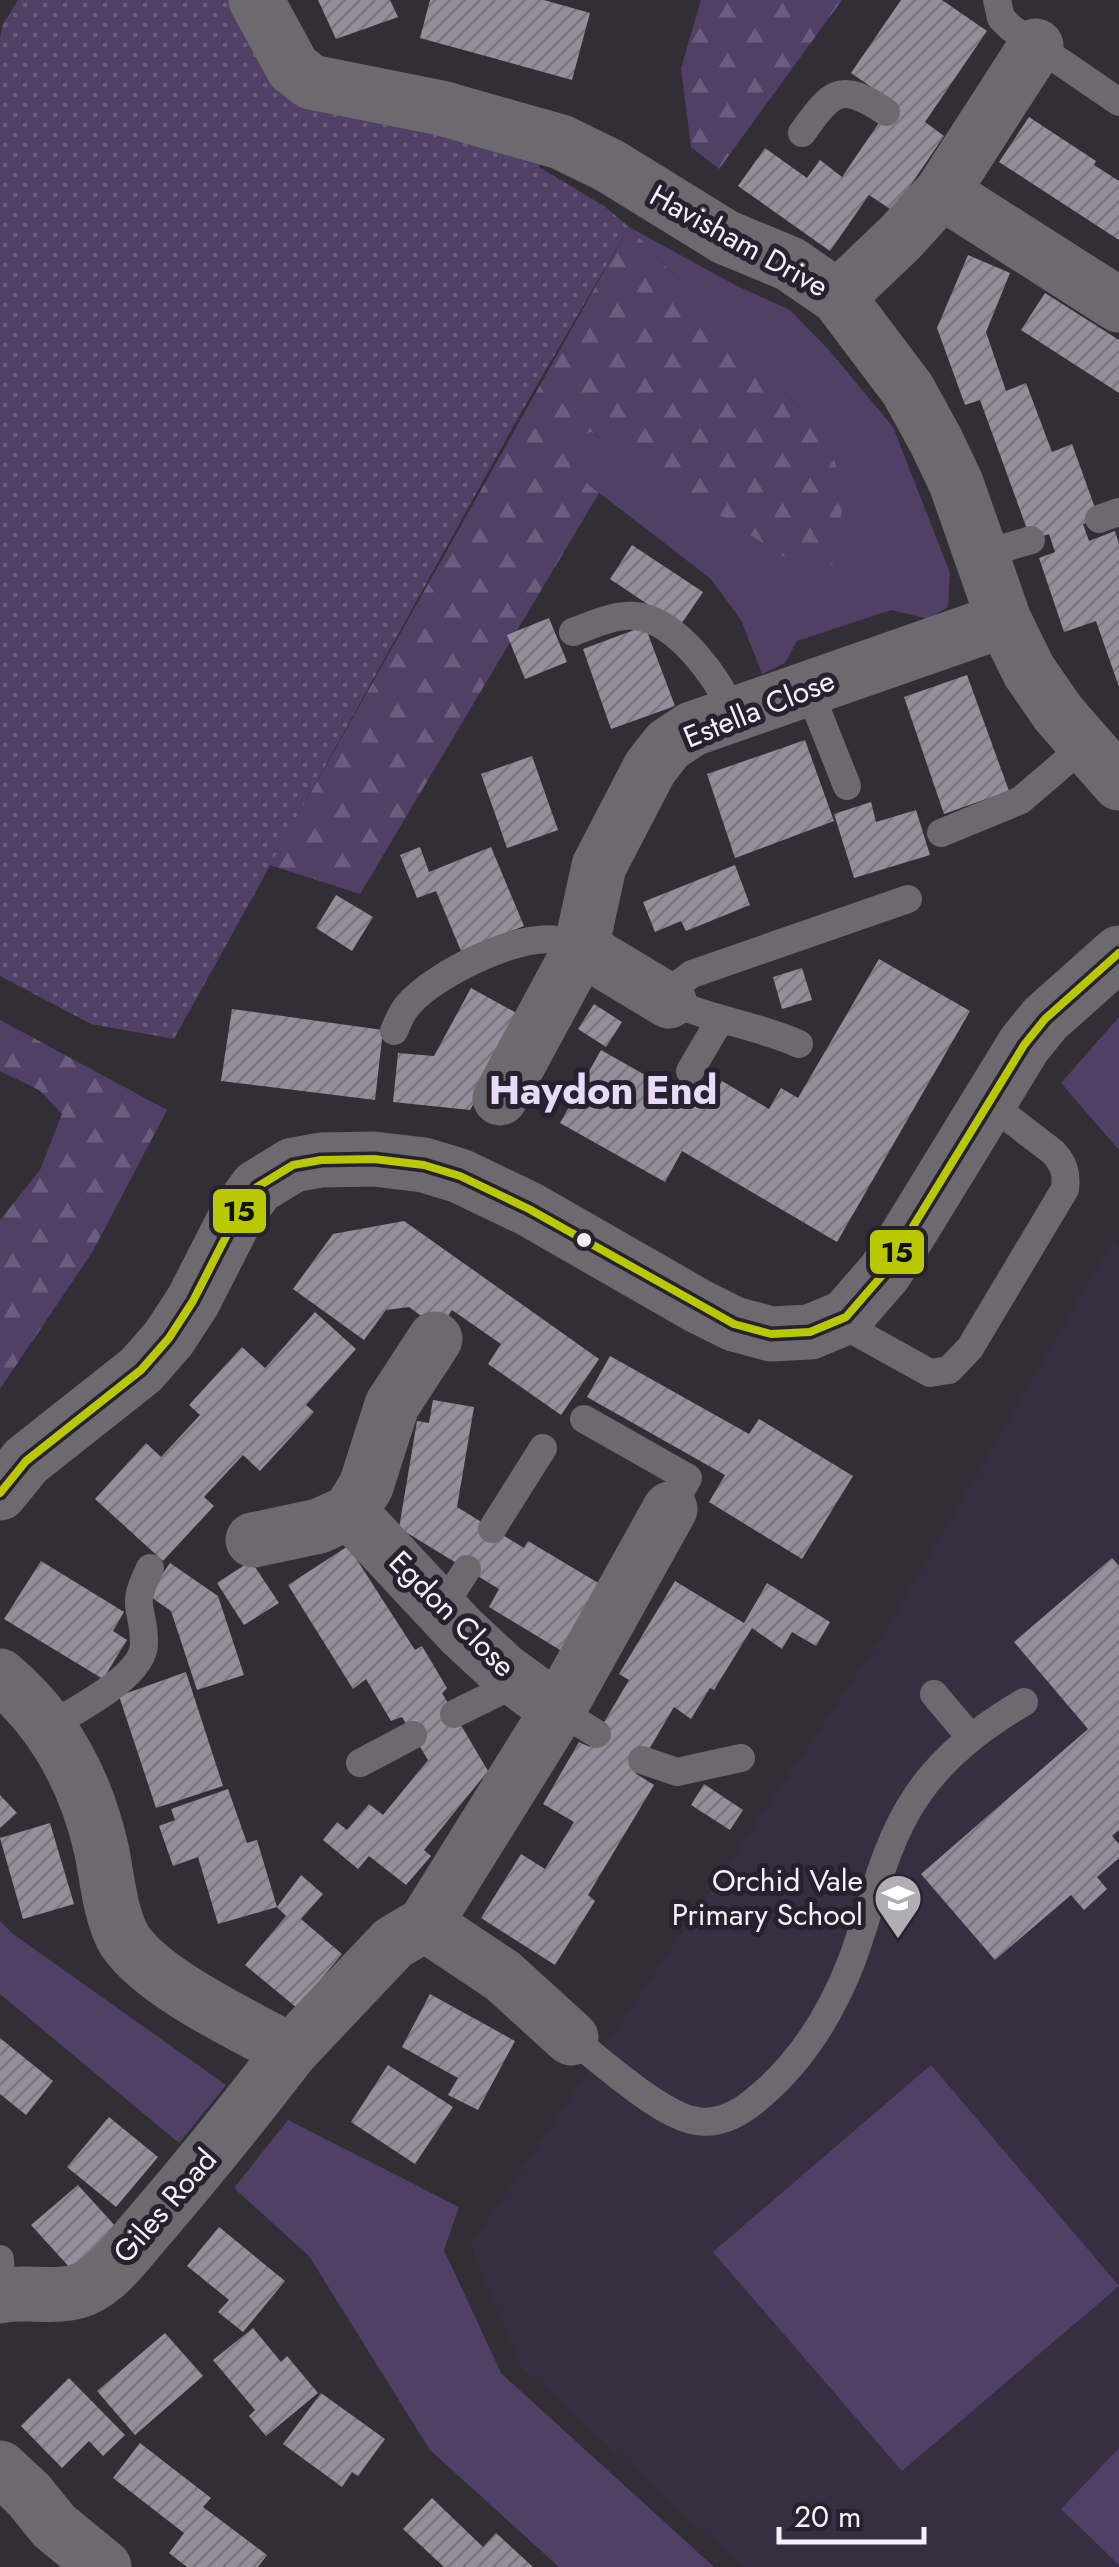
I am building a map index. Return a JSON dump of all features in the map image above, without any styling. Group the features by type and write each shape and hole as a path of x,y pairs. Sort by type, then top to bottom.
{"street":[{"name":"Havisham Drive","path":"256,0 293,68 311,82 440,108 560,142 610,166 726,236 790,264 838,297 917,407 956,483 1006,548 1004,620 1029,671 1102,764"},
{"path":"838,297 900,238 945,169 1036,46"},
{"path":"945,169 1119,305"},
{"name":"Estella Close","path":"500,1098 581,948 599,866 650,768 668,745 692,728 1004,620"},
{"path":"581,948 669,1001"},
{"path":"0,1493 26,1460 142,1370 193,1301 238,1213 257,1187 293,1165 374,1159 424,1165 460,1176 529,1209 734,1324 771,1334 810,1332 838,1322 866,1295 904,1244 1024,1046 1045,1019 1119,952"},
{"path":"253,1540 320,1526 350,1512 366,1486 392,1405 434,1339"},
{"path":"571,2038 503,1976 424,1924 558,1709 670,1509"},
{"name":"Egdon Close","path":"350,1512 454,1590 558,1709"},
{"path":"0,1676 48,1727 73,1767 92,1808 110,1894 125,1940 150,1966 187,1992 290,2052"},
{"name":"Giles Road","path":"1,2283 58,2294 85,2288 115,2265 197,2173 290,2052 393,1943 424,1924"},
{"path":"0,2468 29,2494 54,2526 104,2567"}],"lane":[{"path":"997,0 1001,18 1119,102"},
{"path":"802,133 838,93 851,92 886,112"},
{"path":"574,632 627,616 653,620 722,686 733,714"},
{"path":"808,688 847,786"},
{"path":"942,834 1102,764"},
{"path":"799,1044 669,1001 678,985 692,974 908,898"},
{"path":"394,1032 406,1006 450,972 533,941 556,940 581,948"},
{"path":"690,1071 720,1020"},
{"path":"838,1322 930,1373 948,1370 970,1348 1065,1189 1067,1176 1054,1152 988,1102"},
{"path":"584,1418 688,1478 670,1509"},
{"path":"492,1529 544,1448"},
{"path":"48,1727 98,1696 139,1663 145,1649 136,1602 150,1568"},
{"path":"934,1694 970,1738"},
{"path":"571,2038 670,2112 697,2122 742,2112 777,2082 810,2042 851,1962 901,1823 932,1776 970,1738 1024,1702"},
{"path":"454,1714 558,1709"},
{"path":"360,1763 414,1736"},
{"path":"642,1760 677,1772 741,1758"}],"shaded area":[{"name":"Orchid Vale Primary School","path":"1114,1239 1119,1245 1119,2567 742,2567 520,2366 471,2245 883,1636"}],"green space":[{"path":"18,0 232,0 265,64 542,156 539,167 604,206 629,227 519,416 174,1039 91,1024 0,976 0,39 2,26"},
{"path":"701,0 842,0 719,169 691,147 681,68"},
{"path":"629,227 790,310 829,350 893,427 950,573 948,607 928,619 891,610 797,641 785,663 762,674 741,620 711,579 571,471 573,437 591,432 815,577 827,437"},
{"path":"629,227 827,437 845,495 832,564 815,577 591,432 574,437 571,470 599,493 360,894 270,865"},
{"path":"1119,1017 1119,1150 1061,1083"},
{"path":"0,1020 167,1110 93,1251 0,1389 0,1220 40,1170 62,1114 39,1090 0,1071"},
{"path":"0,1921 226,2085 179,2143 0,1994"},
{"path":"931,2065 1119,2286 902,2471 713,2252"},
{"path":"288,2120 459,2207 444,2250 501,2373 714,2567 559,2567 430,2450 309,2256 234,2188"},
{"path":"1119,2448 1119,2565 1061,2509"}],"building":[{"path":"318,0 390,0 398,17 336,39"},
{"path":"430,0 544,0 590,13 572,80 420,38"},
{"path":"901,0 942,0 987,31 925,122 944,136 893,211 869,195 830,251 738,186 765,148 807,178 820,160 842,177 893,102 851,73"},
{"path":"1029,117 1119,181 1119,240 999,162"},
{"path":"968,255 1010,273 986,332 1006,391 1026,383 1052,452 1072,444 1099,519 1083,524 1089,541 1115,531 1119,544 1119,687 1096,621 1064,632 1039,558 1055,552 1049,534 1031,540 980,400 965,405 937,328"},
{"path":"1045,293 1119,340 1119,393 1021,330"},
{"path":"632,545 703,592 680,626 610,579"},
{"path":"549,618 567,662 525,679 507,635"},
{"path":"645,626 675,706 611,729 583,649"},
{"path":"967,675 1009,791 944,814 904,697"},
{"path":"805,740 834,821 735,858 707,774"},
{"path":"532,756 558,830 507,848 481,774"},
{"path":"871,802 876,822 916,810 930,855 854,878 834,814"},
{"path":"420,847 429,872 491,847 524,926 461,951 436,891 417,898 400,855"},
{"path":"735,865 750,905 686,931 681,921 655,932 643,902"},
{"path":"336,895 373,917 352,951 316,928"},
{"path":"879,959 970,1011 837,1242 682,1151 665,1182 560,1123 601,1050 705,1109 722,1081 769,1109 781,1088 798,1098"},
{"path":"802,968 812,1000 782,1009 773,977"},
{"path":"471,988 522,1016 470,1110 393,1102 398,1053 434,1056"},
{"path":"594,1004 622,1022 606,1047 578,1029"},
{"path":"232,1009 383,1030 375,1100 221,1081"},
{"path":"404,1221 599,1359 561,1415 488,1364 501,1344 452,1310 439,1329 409,1307 386,1310 364,1340 293,1289 333,1234"},
{"path":"315,1312 356,1349 306,1405 314,1412 260,1471 243,1455 204,1497 214,1506 163,1561 95,1499 146,1443 161,1457 200,1415 189,1405 242,1347 265,1368"},
{"path":"610,1356 749,1434 759,1419 853,1476 802,1559 709,1502 725,1475 587,1397"},
{"path":"433,1400 474,1407 457,1507 524,1548 528,1541 610,1590 570,1656 489,1607 499,1589 399,1528 417,1421 429,1423"},
{"path":"348,1546 415,1650 422,1646 447,1688 442,1693 488,1771 424,1850 431,1856 406,1885 369,1856 358,1869 323,1840 337,1822 347,1830 369,1804 383,1815 428,1760 402,1717 391,1721 366,1679 353,1689 288,1585"},
{"path":"1112,1558 1119,1566 1119,1830 1112,1836 1119,1844 1119,1858 1097,1877 1107,1889 1084,1910 1071,1895 995,1960 921,1874 1088,1729 1014,1642"},
{"path":"41,1561 124,1612 113,1631 127,1640 103,1679 4,1619"},
{"path":"251,1561 279,1603 244,1625 217,1583"},
{"path":"170,1563 218,1596 244,1675 197,1690 171,1611 148,1595"},
{"path":"675,1581 744,1623 767,1583 830,1622 816,1646 792,1632 782,1649 752,1628 691,1719 674,1707 635,1773 654,1785 588,1895 595,1901 555,1965 481,1918 521,1854 545,1869 574,1822 543,1804 579,1742 590,1747 629,1680 619,1674"},
{"path":"186,1672 223,1786 156,1808 119,1696"},
{"path":"704,1784 743,1810 730,1830 691,1805"},
{"path":"228,1789 247,1843 257,1840 277,1907 218,1924 198,1857 173,1866 159,1826 175,1820 171,1809"},
{"path":"0,1795 17,1813 0,1828"},
{"path":"50,1823 74,1904 23,1919 0,1838"},
{"path":"301,1875 323,1894 301,1919 342,1954 297,2008 245,1965 286,1916 277,1907"},
{"path":"430,1994 515,2041 478,2110 448,2095 458,2078 402,2047"},
{"path":"0,2038 53,2081 26,2115 0,2094"},
{"path":"388,2065 453,2107 415,2164 351,2122"},
{"path":"109,2117 158,2157 116,2207 67,2167"},
{"path":"78,2185 117,2228 71,2269 31,2225"},
{"path":"219,2227 285,2281 243,2332 218,2312 229,2300 187,2266"},
{"path":"253,2328 281,2362 287,2356 318,2393 266,2436 249,2416 255,2410 213,2360"},
{"path":"165,2333 203,2376 135,2435 97,2391"},
{"path":"69,2378 125,2435 103,2456 89,2441 62,2468 21,2426"},
{"path":"321,2393 385,2439 358,2476 352,2472 342,2487 283,2444"},
{"path":"140,2443 211,2498 203,2507 267,2555 258,2567 187,2567 169,2553 184,2533 113,2478"},
{"path":"432,2498 483,2547 496,2533 533,2567 444,2567 403,2529"}],"transit line":[{"name":"15","path":"0,1493 26,1461 141,1370 169,1338 193,1301 238,1213 257,1187 293,1165 374,1159 424,1165 460,1176 529,1209 734,1324 771,1334 810,1332 846,1317 885,1272 1024,1045 1045,1019 1119,953"}],"place":[{"name":"Orchid Vale Primary School","path":"898,1940"}],"district":[{"name":"Haydon End","path":"603,1090"}]}
